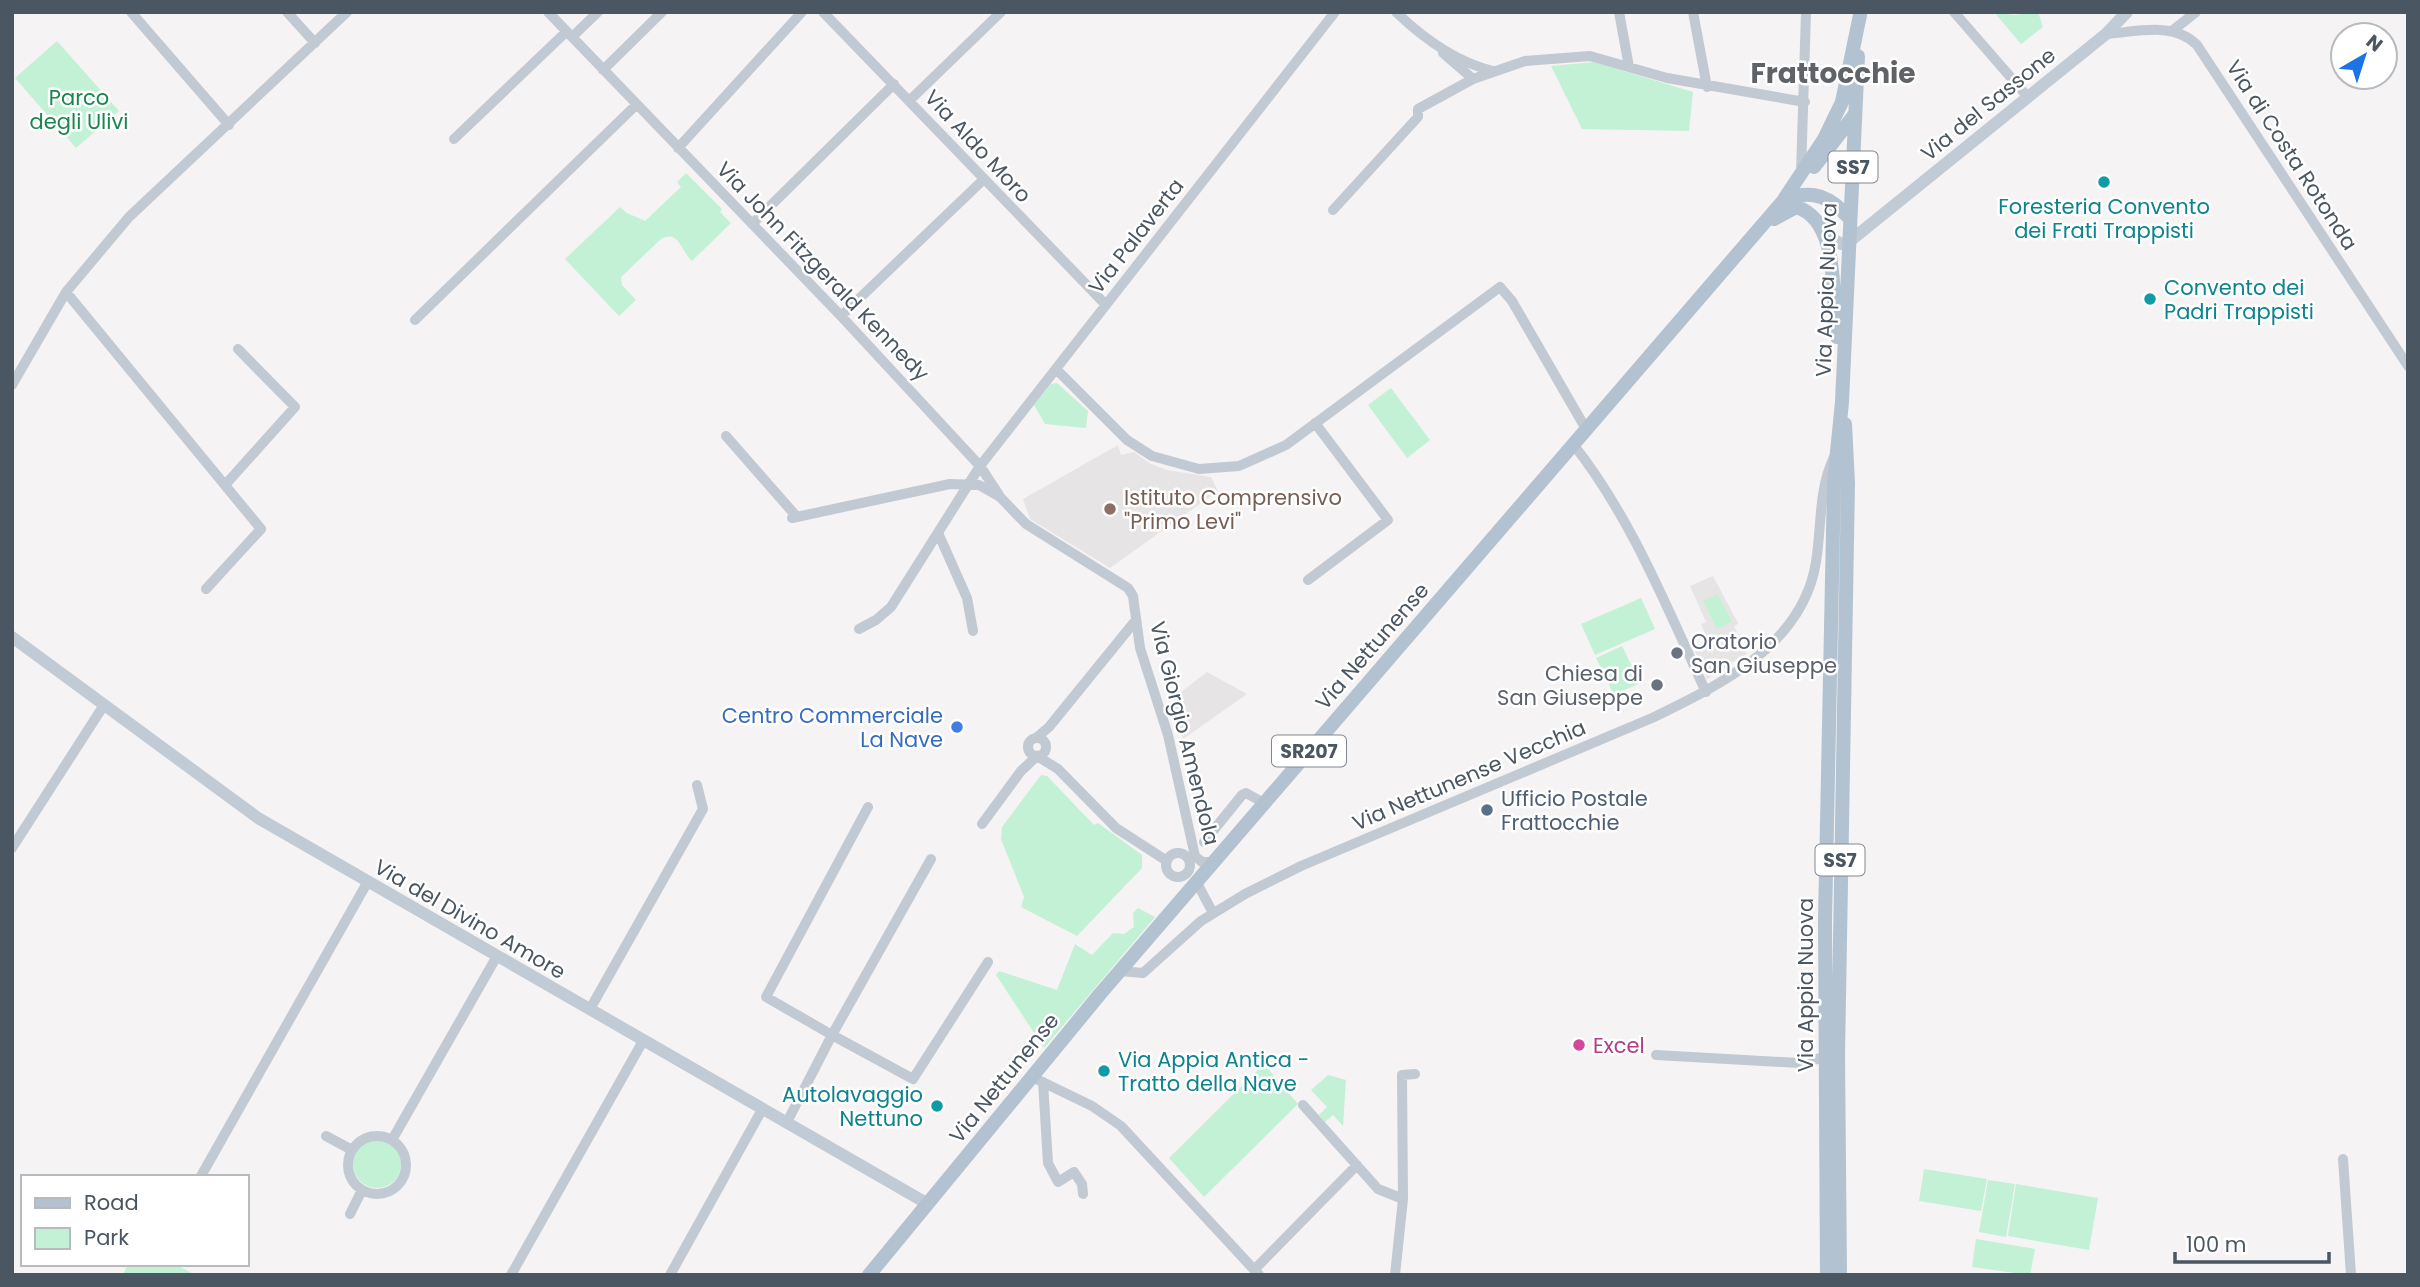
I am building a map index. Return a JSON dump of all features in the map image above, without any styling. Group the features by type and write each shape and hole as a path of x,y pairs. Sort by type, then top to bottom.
{"main road":[{"name":"Via del Sassone","path":"1850,241 1870,222 2106,34 2127,12"},
{"name":"Via Appia Nuova","path":"1827,1275 1827,769 1836,451 1844,375 1860,13"},
{"path":"1801,176 1842,102 1860,13"},
{"path":"1801,176 1828,152 1856,114"},
{"name":"Via Nettunense","path":"869,1275 1037,1079 1120,971 1783,201 1801,176"},
{"path":"1783,201 1803,193 1817,195 1840,208 1856,223 1870,222"},
{"path":"1755,232 1796,207 1818,218 1826,235 1844,375"},
{"path":"1826,235 1841,244 1850,241"},
{"name":"Via Appia Nuova","path":"1840,1275 1840,769 1848,446 1842,402"},
{"name":"Via del Divino Amore","path":"12,636 232,801 367,883 928,1205"}],"street":[{"path":"131,12 229,125"},
{"path":"287,12 315,43"},
{"path":"12,385 66,292 129,217 348,12"},
{"name":"Via John Fitzgerald Kennedy","path":"548,12 841,316 980,466"},
{"path":"454,139 569,34 598,12"},
{"path":"603,70 662,12"},
{"path":"677,148 802,12"},
{"name":"Via Aldo Moro","path":"823,12 1106,305"},
{"path":"909,101 1001,12"},
{"name":"Via Palaverta","path":"859,629 887,612 939,535 980,466 1335,12"},
{"path":"1396,12 1473,79"},
{"path":"1619,12 1629,66"},
{"path":"1693,12 1707,87"},
{"path":"1801,176 1806,12"},
{"path":"1954,12 2027,96"},
{"path":"2106,34 2172,31 2196,12"},
{"name":"Via di Costa Rotonda","path":"2172,31 2189,37 2200,50 2408,366"},
{"path":"1439,47 1476,67 1496,72"},
{"path":"1333,210 1418,117 1418,109 1473,79 1525,61 1590,56 1707,87 1805,103"},
{"path":"752,224 894,84"},
{"path":"415,320 636,105"},
{"path":"841,316 983,180"},
{"path":"1056,369 1127,440 1152,456 1173,464 1199,469 1239,466 1273,453 1500,287 1508,295 1586,429"},
{"path":"66,292 261,529 206,589"},
{"path":"225,485 295,407 238,349"},
{"path":"12,362 21,369"},
{"path":"1308,579 1388,520 1315,423"},
{"path":"726,436 795,517 950,484 968,484"},
{"path":"1573,444 1587,461 1644,559 1706,692"},
{"name":"Via Nettunense Vecchia","path":"1120,971 1143,973 1171,946 1213,913 1301,866 1578,750 1706,692 1748,667 1773,641 1807,595 1816,562 1822,482 1836,451"},
{"name":"Via Giorgio Amendola","path":"980,466 1000,497 1026,524 1128,588 1133,596 1140,648 1168,735 1195,856 1202,862 1215,862"},
{"name":"Via Giorgio Amendola","path":"968,484 979,485 1000,497"},
{"path":"939,535 967,598 973,631"},
{"path":"1136,620 1049,727 1028,744 1039,750 1116,828 1167,861 1171,874 1193,887 1213,913"},
{"path":"12,848 104,705"},
{"path":"982,824 1039,750 1049,727"},
{"path":"590,1009 703,809 697,785"},
{"path":"1204,842 1242,795 1246,793 1264,803"},
{"path":"868,807 766,997 912,1079 988,962"},
{"path":"1167,861 1175,853 1183,854 1189,859 1190,867 1186,874 1178,877 1171,874"},
{"path":"787,1122 930,859"},
{"path":"202,1175 367,883"},
{"path":"392,1140 497,956"},
{"path":"511,1275 643,1041"},
{"path":"1656,1055 1800,1063 1826,1058"},
{"path":"1395,1275 1403,1199 1402,1074 1415,1074"},
{"path":"1037,1079 1048,1163 1058,1182 1074,1172 1082,1184 1083,1194"},
{"path":"1037,1079 1092,1106 1121,1126 1257,1272 1357,1165"},
{"path":"1303,1105 1378,1189 1403,1199"},
{"path":"670,1275 763,1108"},
{"path":"326,1136 352,1150"},
{"path":"374,1136 392,1140 405,1155 404,1175 391,1190 382,1194 362,1190 351,1176 348,1167 352,1150 358,1143 374,1136"},
{"path":"2343,1159 2351,1275"},
{"path":"350,1214 362,1190"}],"shaded area":[{"name":"Istituto Comprensivo \"Primo Levi\"","path":"1118,445 1121,455 1134,452 1151,464 1167,470 1211,477 1218,491 1110,568 1030,519 1023,499"},
{"path":"1713,576 1738,623 1734,627 1737,631 1730,639 1747,653 1740,661 1738,659 1707,679 1693,647 1708,641 1701,624 1706,622 1690,586"},
{"path":"1207,672 1247,694 1183,739 1172,699"}],"green space":[{"path":"1994,12 2014,15 2038,12 2043,27 2021,44"},
{"name":"Parco degli Ulivi","path":"57,41 119,111 76,148 15,78"},
{"path":"1594,62 1693,92 1689,131 1582,129 1551,66"},
{"path":"686,173 722,209 720,212 731,223 692,261 676,239 661,239 621,277 622,285 636,300 619,316 565,259 620,207 645,221 681,187 677,182"},
{"path":"1057,383 1088,411 1086,428 1045,424 1034,405 1051,384"},
{"path":"1391,388 1430,440 1407,458 1368,405"},
{"path":"1718,594 1732,622 1717,629 1703,601"},
{"path":"1641,598 1655,629 1595,655 1581,624"},
{"path":"1622,646 1640,683 1614,695 1596,658"},
{"path":"1041,775 1047,776 1094,825 1098,823 1142,855 1142,868 1077,936 1021,907 1024,897 1001,839 1002,827"},
{"path":"1138,908 1155,917 1044,1048 996,975 999,971 1057,990 1075,944 1092,955 1113,933 1124,934 1134,927 1133,913"},
{"path":"1264,1064 1298,1104 1204,1197 1169,1158"},
{"path":"1328,1075 1346,1080 1343,1126 1333,1115 1325,1122 1319,1115 1327,1107 1311,1090"},
{"path":"377,1140 394,1147 401,1164 394,1181 377,1188 360,1181 353,1164 360,1147"},
{"path":"1924,1169 1987,1179 1981,1211 1919,1201"},
{"path":"1988,1180 2015,1184 2006,1237 1979,1232"},
{"path":"2016,1184 2098,1198 2089,1250 2008,1236"},
{"path":"1976,1239 2035,1249 2030,1275 1972,1267"},
{"path":"127,1266 179,1266 195,1275 123,1275"}],"place":[{"name":"Foresteria Convento dei Frati Trappisti","path":"2104,182"},
{"name":"Convento dei Padri Trappisti","path":"2150,299"},
{"name":"Istituto Comprensivo \"Primo Levi\"","path":"1110,509"},
{"name":"Oratorio San Giuseppe","path":"1677,653"},
{"name":"Chiesa di San Giuseppe","path":"1657,685"},
{"name":"Centro Commerciale La Nave","path":"957,727"},
{"name":"Ufficio Postale Frattocchie","path":"1487,810"},
{"name":"Excel","path":"1579,1045"},
{"name":"Via Appia Antica - Tratto della Nave","path":"1104,1071"},
{"name":"Autolavaggio Nettuno","path":"937,1106"}],"district":[{"name":"Frattocchie","path":"1833,73"}]}
